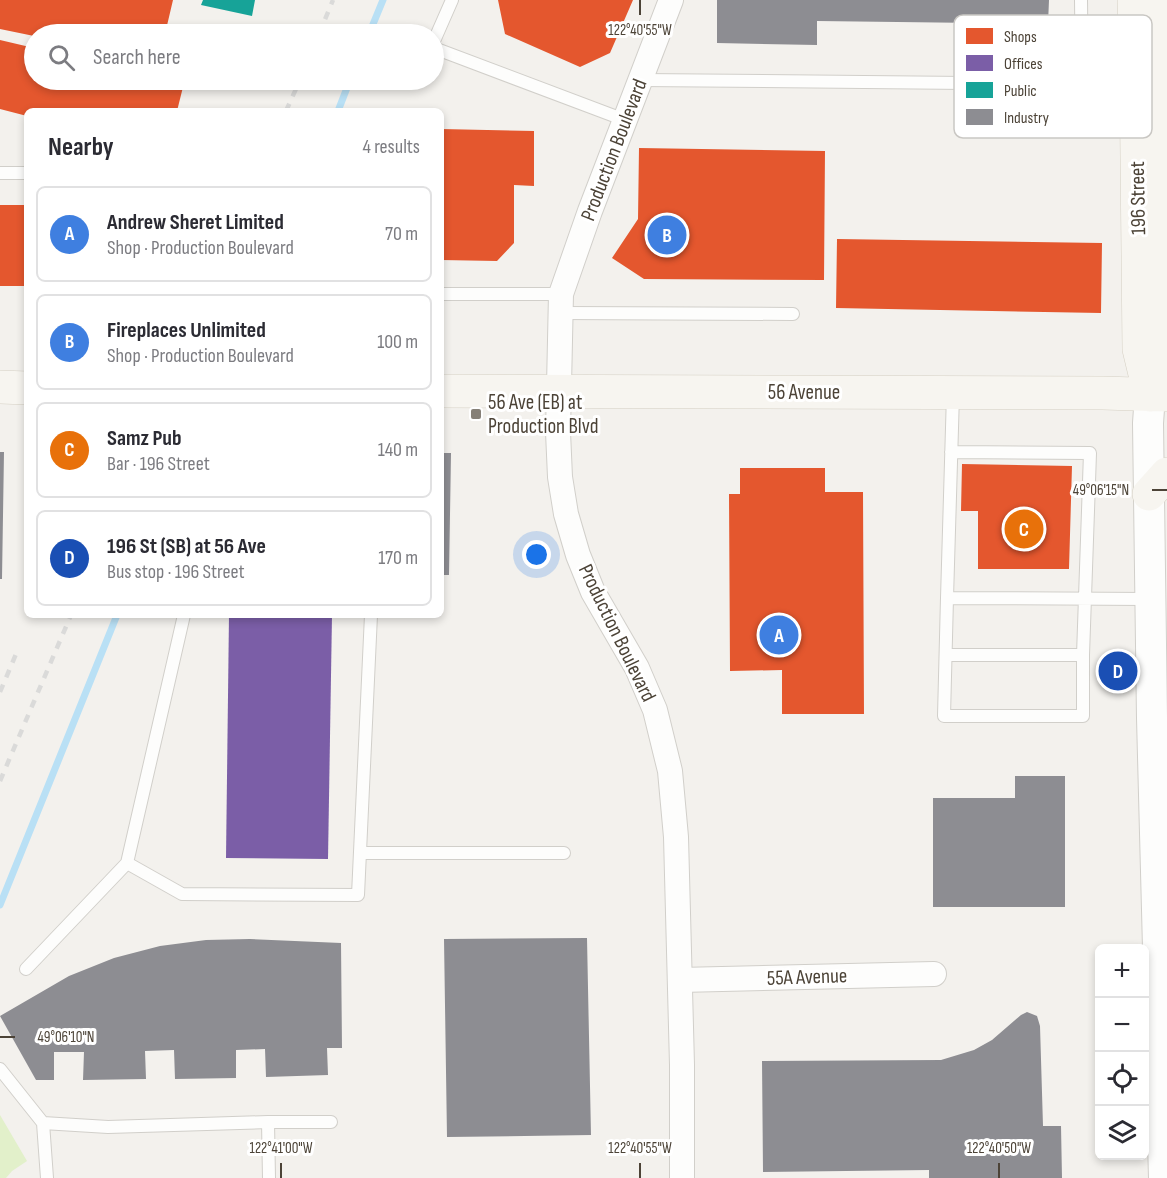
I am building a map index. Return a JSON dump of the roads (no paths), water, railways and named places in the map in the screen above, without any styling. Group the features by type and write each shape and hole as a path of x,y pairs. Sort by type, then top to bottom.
{"main road":[{"name":"196 Street","path":"1134,0 1134,15"},
{"name":"196 Street","path":"1157,0 1165,173 1165,349 1159,395"},
{"name":"196 Street","path":"1137,138 1139,349 1159,395"},
{"path":"0,387 24,388"},
{"name":"56 Avenue","path":"444,391 1159,395"}],"street":[{"name":"Production Boulevard","path":"671,0 640,80 561,304 558,432 560,477 566,514 593,592 637,668 656,710 670,771 676,837 682,1178"},
{"name":"196 Street","path":"1159,395 1148,423 1158,484 1151,599 1164,1178"},
{"name":"55A Avenue","path":"680,980 934,974"}],"lane":[{"path":"441,24 452,0"},
{"path":"444,52 626,120"},
{"path":"640,80 954,83"},
{"path":"0,173 24,173"},
{"path":"444,294 561,304 793,314"},
{"path":"951,452 1090,453 1084,599 1083,716 944,716 951,452 953,393"},
{"path":"947,598 1151,599"},
{"path":"26,969 127,863 183,618"},
{"path":"127,863 182,894 358,895 371,618"},
{"path":"946,655 1083,655"},
{"path":"360,852 564,853"},
{"path":"0,1069 43,1123 47,1178"},
{"path":"268,1122 269,1178"},
{"path":"43,1123 108,1127 331,1122"}],"waterway":[{"path":"373,24 383,0"},
{"path":"339,108 346,90"},
{"path":"0,905 116,618"}],"railway":[{"path":"323,24 333,0"},
{"path":"287,108 295,90"},
{"path":"0,781 70,618"},
{"path":"0,692 16,654"}],"place":[{"name":"Fireplaces Unlimited","path":"667,235"},
{"name":"56 Ave (EB) at Production Blvd","path":"476,414"},
{"name":"Samz Pub","path":"1024,529"},
{"name":"Andrew Sheret Limited","path":"779,635"},
{"name":"196 St (SB) at 56 Ave","path":"1118,671"}]}
